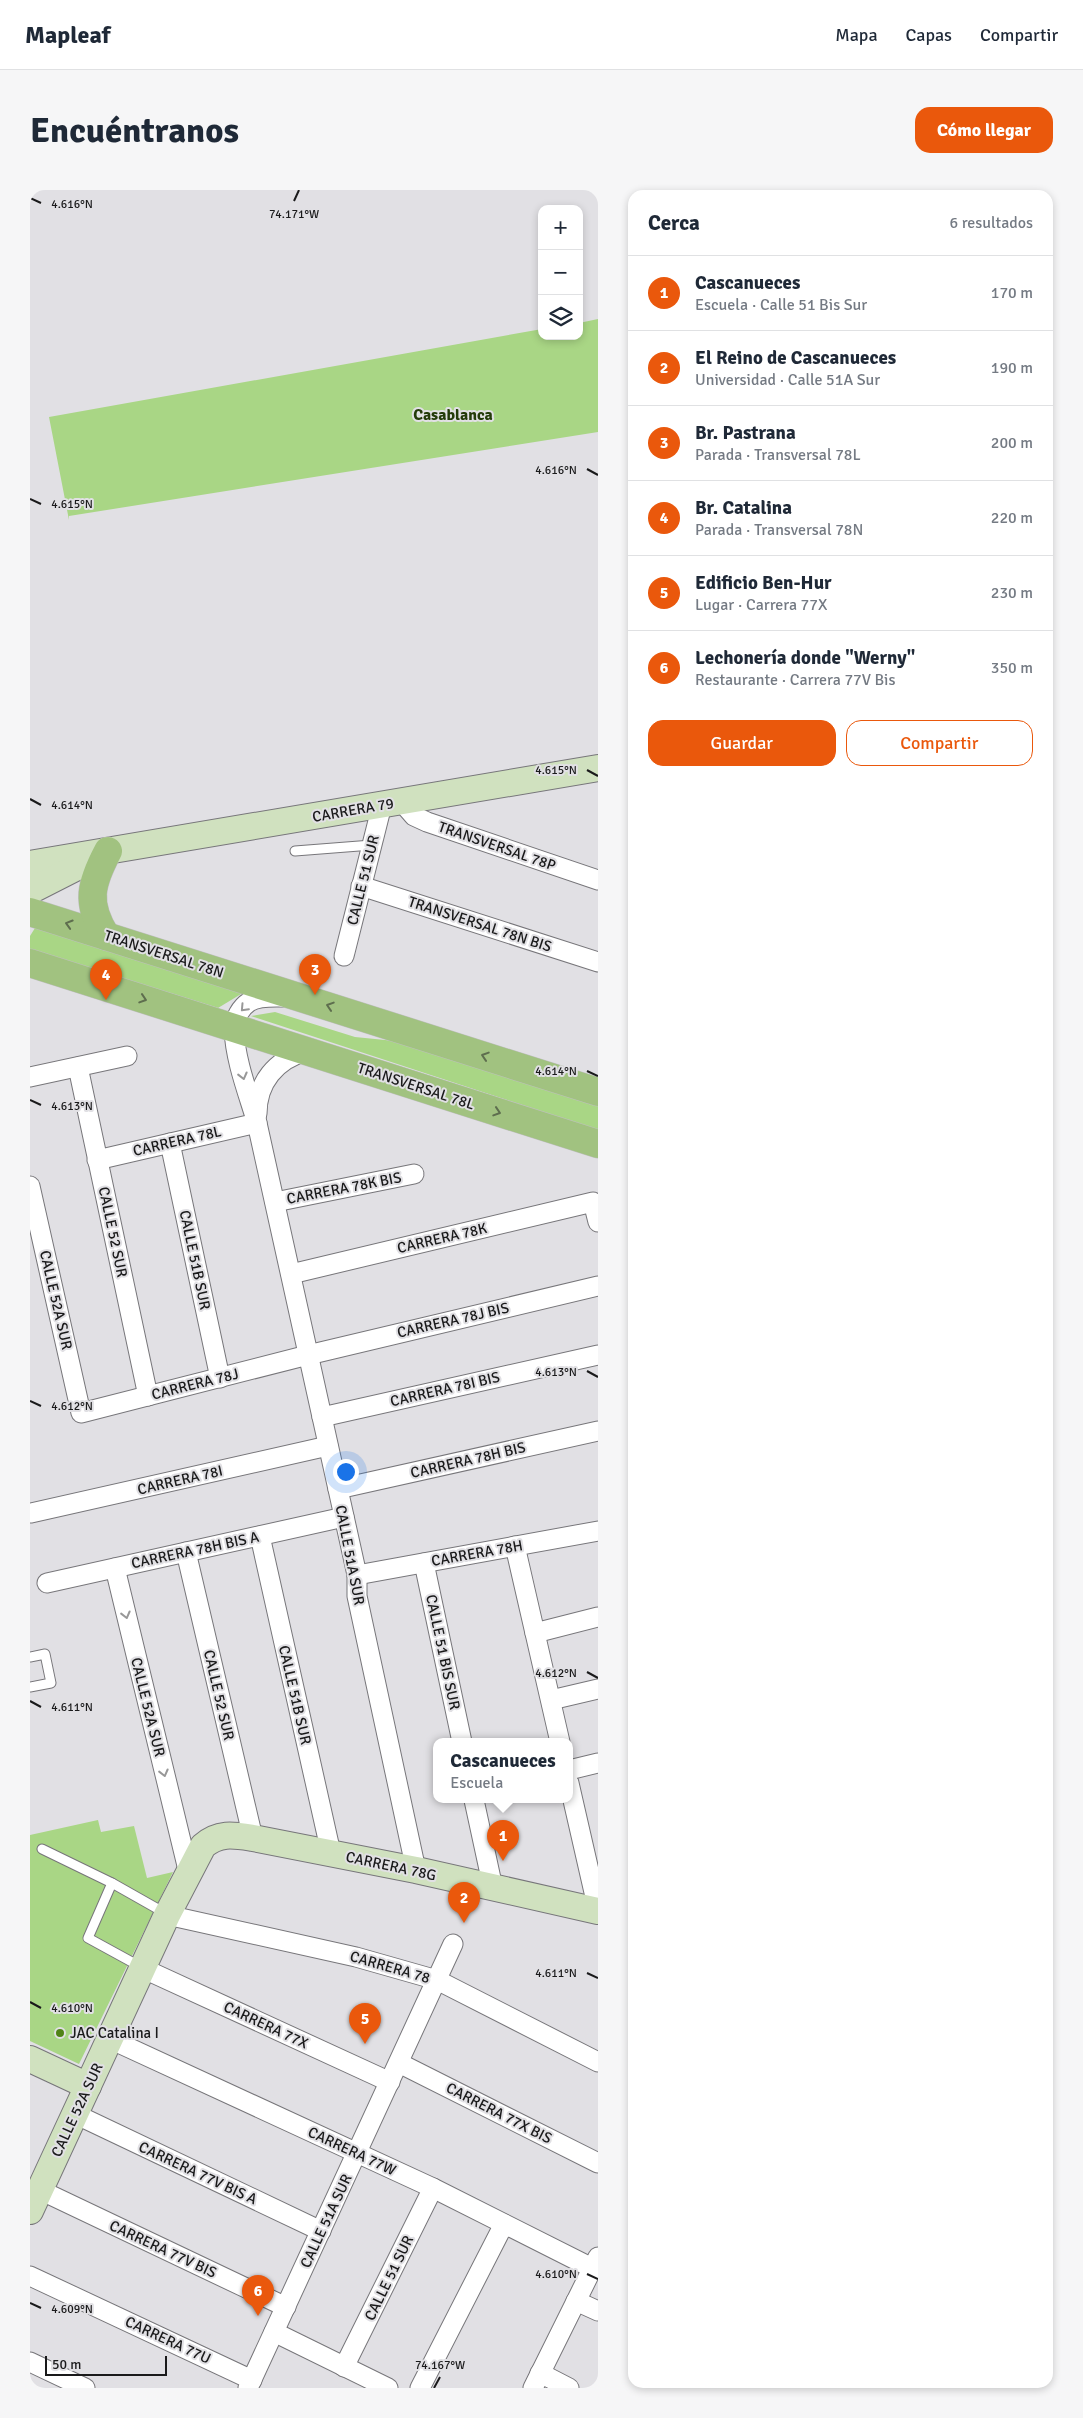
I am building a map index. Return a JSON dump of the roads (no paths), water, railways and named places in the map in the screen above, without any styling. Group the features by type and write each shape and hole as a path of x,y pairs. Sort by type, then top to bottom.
{"main road":[{"path":"106,936 94,910 92,896 95,877 108,851"},
{"name":"TRANSVERSAL 78N","path":"30,912 299,996"},
{"path":"30,962 234,1028"},
{"path":"299,996 598,1092"},
{"name":"TRANSVERSAL 78L","path":"234,1028 598,1144"}],"street":[{"name":"CARRERA 79","path":"30,864 598,768"},
{"name":"CALLE 51 SUR","path":"344,956 372,845 392,803"},
{"name":"TRANSVERSAL 78P","path":"392,803 427,822 598,880"},
{"name":"CARRERA 79","path":"30,891 108,851"},
{"name":"TRANSVERSAL 78N BIS","path":"361,886 598,962"},
{"path":"234,1028 238,1014 249,1002 268,997 299,996"},
{"name":"CALLE 51A SUR","path":"234,1028 242,1075 257,1123 357,1575 358,1596 416,1870"},
{"name":"CALLE 51A SUR","path":"257,1123 258,1101 264,1080 278,1064 306,1051"},
{"path":"30,1077 127,1056"},
{"name":"CALLE 52 SUR","path":"78,1067 148,1396"},
{"name":"CARRERA 78L","path":"97,1160 257,1123"},
{"name":"CALLE 51B SUR","path":"170,1143 220,1378"},
{"name":"CARRERA 78K BIS","path":"275,1202 414,1174"},
{"name":"CALLE 52A SUR","path":"30,1186 81,1413"},
{"name":"CARRERA 78K","path":"291,1274 593,1202 598,1222"},
{"name":"CARRERA 78J BIS","path":"308,1355 598,1286"},
{"name":"CARRERA 78J","path":"81,1413 308,1355"},
{"name":"CARRERA 78I BIS","path":"322,1417 598,1355"},
{"name":"CARRERA 78H BIS","path":"338,1489 598,1431"},
{"name":"CARRERA 78I","path":"31,1513 328,1446"},
{"name":"CARRERA 78H BIS A","path":"47,1583 344,1517"},
{"name":"CARRERA 78H","path":"357,1575 598,1531"},
{"name":"CALLE 51B SUR","path":"260,1536 331,1853"},
{"path":"515,1546 559,1738"},
{"name":"CALLE 52 SUR","path":"186,1552 253,1838"},
{"name":"CALLE 51 BIS SUR","path":"424,1563 461,1738"},
{"name":"CALLE 52A SUR","path":"115,1568 189,1874"},
{"path":"535,1633 598,1617"},
{"path":"550,1700 598,1689"},
{"path":"573,1769 598,1764"},
{"path":"573,1794 591,1846 598,1910"},
{"path":"475,1803 493,1888"},
{"name":"CARRERA 78G","path":"212,1838 228,1834 253,1838 416,1870 598,1910"},
{"name":"CALLE 52A SUR","path":"35,2200 167,1915 204,1846 212,1838"},
{"name":"CARRERA 78","path":"167,1915 356,1957 437,1980 598,2062"},
{"name":"CALLE 51A SUR","path":"250,2384 453,1944"},
{"name":"CARRERA 77X","path":"142,1968 390,2082"},
{"name":"CARRERA 77W","path":"110,2039 433,2188 504,2224 595,2262"},
{"path":"30,2059 88,2086"},
{"name":"CARRERA 77X BIS","path":"399,2063 598,2163"},
{"name":"CARRERA 77V BIS A","path":"75,2114 321,2231"},
{"name":"CALLE 51 SUR","path":"344,2367 433,2188"},
{"name":"CARRERA 77V BIS","path":"35,2200 286,2307"},
{"path":"420,2388 504,2224"},
{"path":"569,2388 536,2381 595,2262"},
{"name":"CARRERA 77U","path":"30,2276 250,2384"},
{"path":"576,2301 598,2311"},
{"path":"274,2332 388,2388"},
{"path":"30,2362 85,2388"}],"lane":[{"path":"295,851 372,845"},
{"path":"30,1657 45,1654 51,1684 30,1688"},
{"path":"42,1849 112,1882 167,1915"},
{"path":"112,1882 88,1938 142,1968"}],"place":[{"name":"Br. Pastrana","path":"315,995"},
{"name":"Br. Catalina","path":"106,1000"},
{"name":"Cascanueces","path":"503,1861"},
{"name":"El Reino de Cascanueces","path":"464,1923"},
{"name":"JAC Catalina I","path":"60,2033"},
{"name":"Edificio Ben-Hur","path":"365,2044"},
{"name":"Lechonería donde \"Werny\"","path":"258,2316"}],"district":[{"name":"Casablanca","path":"453,415"}]}
